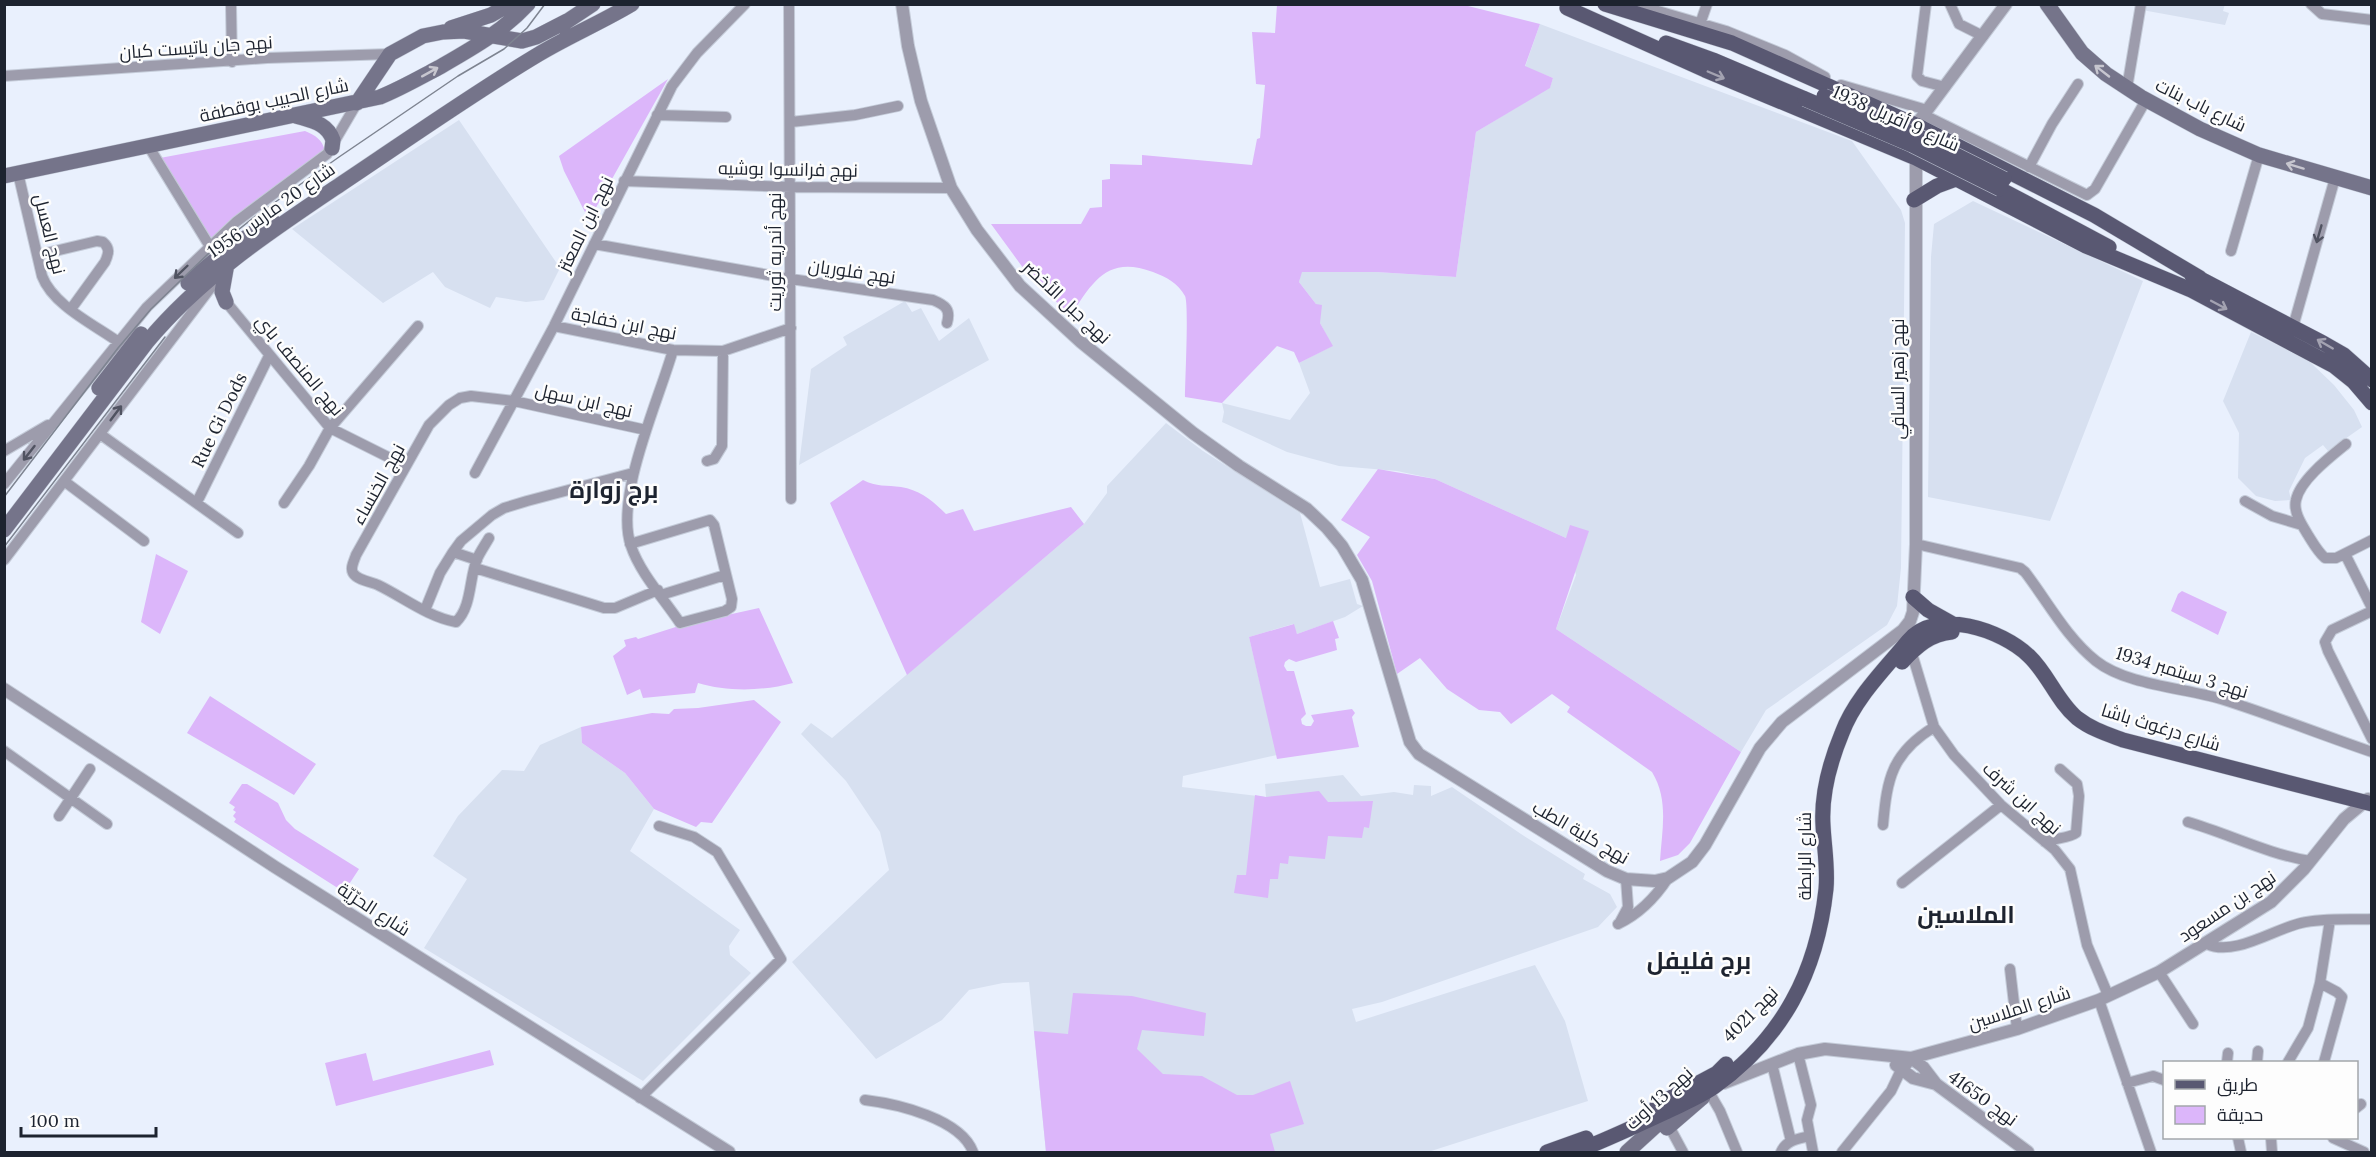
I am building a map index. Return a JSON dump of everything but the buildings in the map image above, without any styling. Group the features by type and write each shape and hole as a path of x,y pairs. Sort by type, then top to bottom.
{"main road":[{"path":"357,103 390,54 414,40 491,15 510,4"},
{"name":"شارع 20 مارس 1956","path":"532,47 593,4"},
{"name":"شارع 20 مارس 1956","path":"4,530 151,337 252,232 466,88 532,47 611,4"},
{"name":"شارع 20 مارس 1956","path":"4,514 143,332 207,279 278,227 471,97 540,53 632,4"},
{"name":"شارع 9 أفريل 1938","path":"1598,4 1713,49 1808,95"},
{"name":"شارع 9 أفريل 1938","path":"1605,4 1732,43 1922,116 2094,215 2198,285 2334,366 2354,382 2372,403"},
{"name":"شارع باب بنات","path":"2047,4 2082,53 2106,74 2146,100 2200,129 2259,155 2372,188"},
{"path":"527,6 522,16 525,25 534,34 545,32"},
{"name":"شارع الحبيب بوقطفة","path":"11,175 357,103 389,94 493,36 527,6"},
{"name":"شارع 9 أفريل 1938","path":"1563,6 1916,135 2002,184 2198,285 2293,327 2344,356 2372,380"},
{"name":"شارع 9 أفريل 1938","path":"1563,6 1705,70 1916,158 2086,246 2198,285"},
{"path":"443,32 464,31 522,41 567,21"},
{"path":"376,76 394,87 411,83"},
{"path":"288,116 305,109 351,98 361,92 376,76"},
{"path":"288,116 315,122 326,128 333,140 332,148"},
{"path":"1886,146 1902,137 1922,116"},
{"path":"1914,200 1937,186 1956,179"},
{"path":"226,302 222,292 227,264"},
{"path":"1913,597 1953,624"},
{"name":"شارع درغوث باشا","path":"1908,641 1914,633 1927,627 1953,624 1999,635 2021,648 2040,668 2066,707 2076,717 2096,730 2123,740 2368,801"},
{"name":"شارع درغوث باشا","path":"1908,641 1976,629"},
{"name":"شارع الرابطة","path":"1796,995 1814,956 1827,886 1823,825 1824,792 1829,770 1850,717 1864,695 1908,641"},
{"name":"نهج 4021","path":"1547,1152 1601,1132 1720,1081 1796,995"},
{"name":"نهج 13 أوت","path":"1627,1152 1677,1106 1720,1081"},
{"name":"نهج 13 أوت","path":"1640,1152 1720,1081"},
{"path":"1575,1152 1677,1106"}],"street":[{"path":"231,4 232,62"},
{"name":"نهج ابن المعتز","path":"475,473 554,326 657,115 686,64 745,4"},
{"name":"نهج أندريه ثوريت","path":"789,4 791,499"},
{"name":"نهج جبل الأخضر","path":"902,4 908,46 921,101 951,188 1001,264 1050,315 1193,433 1239,466 1307,509"},
{"path":"1634,4 1726,31 1785,55 1843,86 1922,116 2082,194 2092,193 2146,100"},
{"path":"1700,24 1707,4"},
{"path":"1926,4 1917,76 1922,81 1945,87"},
{"path":"1950,4 1959,24 1983,36"},
{"path":"1922,116 2006,4"},
{"path":"2127,88 2141,4"},
{"path":"2311,4 2322,14 2372,20"},
{"name":"نهج جان باتيست كبان","path":"4,76 267,58 390,54"},
{"path":"2029,167 2052,124 2078,84"},
{"name":"شارع 20 مارس 1956","path":"5,483 117,341 147,307 209,245 332,148 357,103"},
{"path":"791,122 855,115 898,106"},
{"path":"657,115 726,117"},
{"name":"نهج زهير السافي","path":"1908,641 1912,617 1916,544 1914,200 1916,158 1922,116"},
{"path":"149,147 209,245"},
{"path":"2230,251 2259,155"},
{"name":"نهج العسل","path":"11,175 48,289 71,309 117,341"},
{"path":"2293,327 2335,178"},
{"name":"نهج فرانسوا بوشيه","path":"624,181 791,187 951,188"},
{"path":"38,255 97,241 103,242 107,247 109,254 105,262 71,309"},
{"name":"نهج فلوريان","path":"594,244 791,279 933,300 946,306 949,311 947,323"},
{"name":"نهج المنصف باي","path":"207,279 330,428 406,466"},
{"name":"شارع 20 مارس 1956","path":"4,560 100,434 207,279"},
{"path":"284,504 330,428 418,326"},
{"name":"نهج ابن خفاجة","path":"554,326 673,350 723,351 791,328"},
{"path":"630,544 710,520 714,525 732,599 731,607 725,611 680,623 630,544 628,523 633,473 673,350"},
{"path":"707,461 714,459 722,446 723,351"},
{"name":"Rue Gi Dods","path":"199,498 269,356"},
{"name":"نهج الخنساء","path":"425,610 384,588 357,578 352,573 351,567 429,425 449,405 460,398 471,396 514,400"},
{"name":"نهج ابن سهل","path":"514,400 646,430"},
{"path":"4,451 53,421"},
{"path":"100,434 238,533"},
{"path":"2346,444 2325,461 2300,489 2295,501 2296,511 2302,525 2325,558 2331,559 2345,554 2372,540"},
{"path":"489,538 476,564 459,620 453,622 425,610 440,573 453,552 461,542 504,508 633,473"},
{"path":"64,481 144,541"},
{"path":"2245,501 2272,516 2302,525"},
{"name":"نهج كلية الطب","path":"1307,509 1342,546 1362,580 1413,749 1444,771 1606,871 1626,879 1654,881 1668,878"},
{"name":"نهج 3 سبتمبر 1934","path":"1916,544 2022,569 2081,647 2097,662 2118,672 2161,686 2223,700 2372,752"},
{"path":"453,552 476,564 604,608 615,608 725,575"},
{"path":"2345,554 2372,610 2332,630 2325,642 2372,739"},
{"path":"1626,879 1628,907 1618,924 1634,915 1652,900 1668,878 1692,862 1705,845 1760,748 1782,722 1908,641"},
{"name":"نهج ابن شرف","path":"1908,641 1934,727 1966,770 2001,805 2055,850 2070,869 2088,945 2127,1083 2151,1152"},
{"name":"شارع الحرّيّة","path":"4,689 275,867 729,1152"},
{"path":"1883,825 1886,790 1893,768 1906,748 1916,738 1934,727"},
{"path":"4,751 107,824"},
{"path":"59,816 90,769"},
{"path":"2045,842 2076,833 2079,796 2077,784 2060,769"},
{"name":"نهج بن مسعود","path":"2104,998 2159,972 2271,902 2292,883 2344,819 2368,801"},
{"path":"1902,883 2001,805"},
{"path":"2188,822 2224,833 2280,855 2310,861"},
{"path":"640,1098 781,959 717,852 694,837 659,826"},
{"path":"2207,944 2215,948 2234,946 2302,923 2372,919"},
{"path":"2289,1061 2308,1028 2320,983 2330,920"},
{"path":"2010,969 2017,1029"},
{"path":"2159,972 2193,1024"},
{"path":"2320,983 2342,997 2324,1061"},
{"name":"شارع الملاسين","path":"1720,1081 1798,1054 1825,1049 1911,1058 1940,1052 2017,1029 2104,998"},
{"path":"2257,1061 2258,1051"},
{"name":"شارع الملاسين","path":"1913,1078 1940,1052"},
{"path":"1798,1054 1811,1106 1807,1120 1813,1152"},
{"name":"نهج 41650","path":"1887,1055 1901,1070 1913,1078 1936,1084 2028,1152"},
{"path":"1842,1152 1892,1090 1901,1070 1911,1058"},
{"name":"شارع الملاسين","path":"1911,1058 1923,1067 1936,1084"},
{"path":"1772,1064 1791,1141"},
{"path":"2127,1083 2153,1076 2163,1080"},
{"path":"1892,1090 1913,1078"},
{"path":"1720,1081 1720,1112 1737,1152"},
{"path":"865,1100 897,1106 949,1126 967,1139 974,1152"},
{"path":"1669,1126 1683,1152"},
{"path":"1781,1152 1783,1146 1791,1141 1810,1136"},
{"path":"2337,1139 2364,1152"}],"shaded area":[{"path":"2225,4 2223,11 2229,13 2225,25 2142,10 2143,5"},
{"path":"1540,24 1852,141 1901,210 1905,223 1901,568 1897,606 1887,625 1766,710 1741,752 1556,629 1576,575 1566,538 1435,479 1397,471 1339,466 1287,452 1222,422 1224,412 1222,403 1290,420 1310,393 1299,363 1332,346 1320,323 1316,304 1299,282 1301,272 1376,272 1456,277 1476,132 1550,87 1553,78 1525,67"},
{"path":"459,120 560,268 544,300 526,302 496,297 490,308 445,287 433,272 383,303 292,229"},
{"path":"1973,201 2143,281 2050,521 1928,497 1931,257 1934,224"},
{"path":"905,301 912,312 921,308 939,341 969,318 989,360 799,465 811,369 847,345 843,337"},
{"path":"2251,332 2309,361 2334,385 2354,410 2362,427 2328,451 2323,445 2305,458 2289,491 2291,500 2275,501 2256,496 2238,478 2239,433 2223,401"},
{"path":"1166,423 1203,451 1300,513 1320,587 1350,579 1357,604 1363,606 1345,617 1297,634 1293,624 1249,637 1277,755 1183,776 1182,787 1266,797 1265,784 1343,775 1361,796 1394,792 1413,795 1414,785 1431,786 1431,796 1452,787 1585,874 1583,879 1610,894 1617,907 1598,927 1382,1002 1352,1009 1356,1022 1535,965 1565,1021 1588,1101 1428,1152 1046,1152 1029,982 1003,983 969,990 942,1020 876,1059 792,962 889,870 880,832 846,781 801,734 811,723 832,738 1084,524 1107,493 1107,486"},
{"path":"581,727 582,743 625,773 654,809 630,851 740,930 729,946 730,955 751,973 643,1081 424,948 467,879 433,856 458,816 502,770 524,771 540,745"}],"green space":[{"path":"1277,5 1464,5 1540,24 1525,66 1553,78 1550,88 1476,132 1456,277 1376,272 1302,272 1299,282 1316,304 1322,305 1320,323 1333,346 1299,363 1294,352 1277,346 1222,403 1185,397 1186,302 1182,291 1175,284 1158,274 1137,268 1113,269 1103,274 1095,282 1071,315 1032,280 991,224 1081,224 1090,208 1102,207 1102,180 1110,179 1110,164 1142,165 1142,155 1252,165 1257,139 1260,138 1265,85 1256,84 1252,32 1275,33"},
{"path":"668,79 589,220 564,171 559,156"},
{"path":"305,131 318,138 325,151 211,239 160,158"},
{"path":"1378,469 1435,479 1566,538 1570,525 1589,531 1556,629 1741,752 1690,843 1678,855 1660,861 1663,804 1652,772 1567,712 1570,707 1552,694 1511,724 1500,712 1479,710 1447,689 1420,658 1397,674 1372,581 1357,555 1370,537 1341,520"},
{"path":"863,480 920,493 946,514 963,509 974,531 1071,507 1084,524 907,675 830,503"},
{"path":"156,554 188,571 160,634 141,622"},
{"path":"2182,591 2227,612 2218,635 2171,611 2178,594"},
{"path":"759,608 793,683 770,688 746,689 721,688 698,683 695,693 643,698 640,689 627,695 613,656 626,646 624,640 636,637 638,639 682,625"},
{"path":"1333,621 1339,638 1335,639 1337,650 1296,662 1289,659 1284,666 1287,671 1294,671 1306,714 1301,719 1302,724 1311,726 1314,721 1311,715 1352,709 1355,713 1352,717 1359,747 1277,759 1249,637 1294,624 1297,634"},
{"path":"210,696 316,764 294,795 187,733"},
{"path":"754,700 781,722 712,823 701,822 696,827 654,809 625,773 582,743 581,727 652,713 669,714 674,709"},
{"path":"242,784 247,784 278,803 286,820 295,829 359,869 344,892 234,822 235,807 229,803"},
{"path":"1319,791 1328,802 1373,801 1369,828 1364,827 1362,838 1328,836 1325,859 1289,856 1288,864 1280,863 1278,879 1270,879 1268,898 1234,893 1237,875 1246,875 1255,795 1266,797"},
{"path":"1073,993 1132,996 1206,1013 1204,1036 1142,1030 1137,1049 1163,1074 1202,1076 1237,1095 1253,1095 1290,1081 1304,1124 1270,1134 1275,1152 1046,1152 1034,1031 1068,1034"},
{"path":"490,1050 494,1065 336,1106 325,1063 366,1053 373,1081"}],"tram line":[{"path":"4,497 118,348 151,309 209,253 257,215 339,157 458,76 504,49 527,28 545,4"},
{"path":"4,547 165,337"}],"district":[{"name":"برج زوارة","path":"614,489"},
{"name":"الملاسين","path":"1966,914"},
{"name":"برج فليفل","path":"1699,960"}]}
